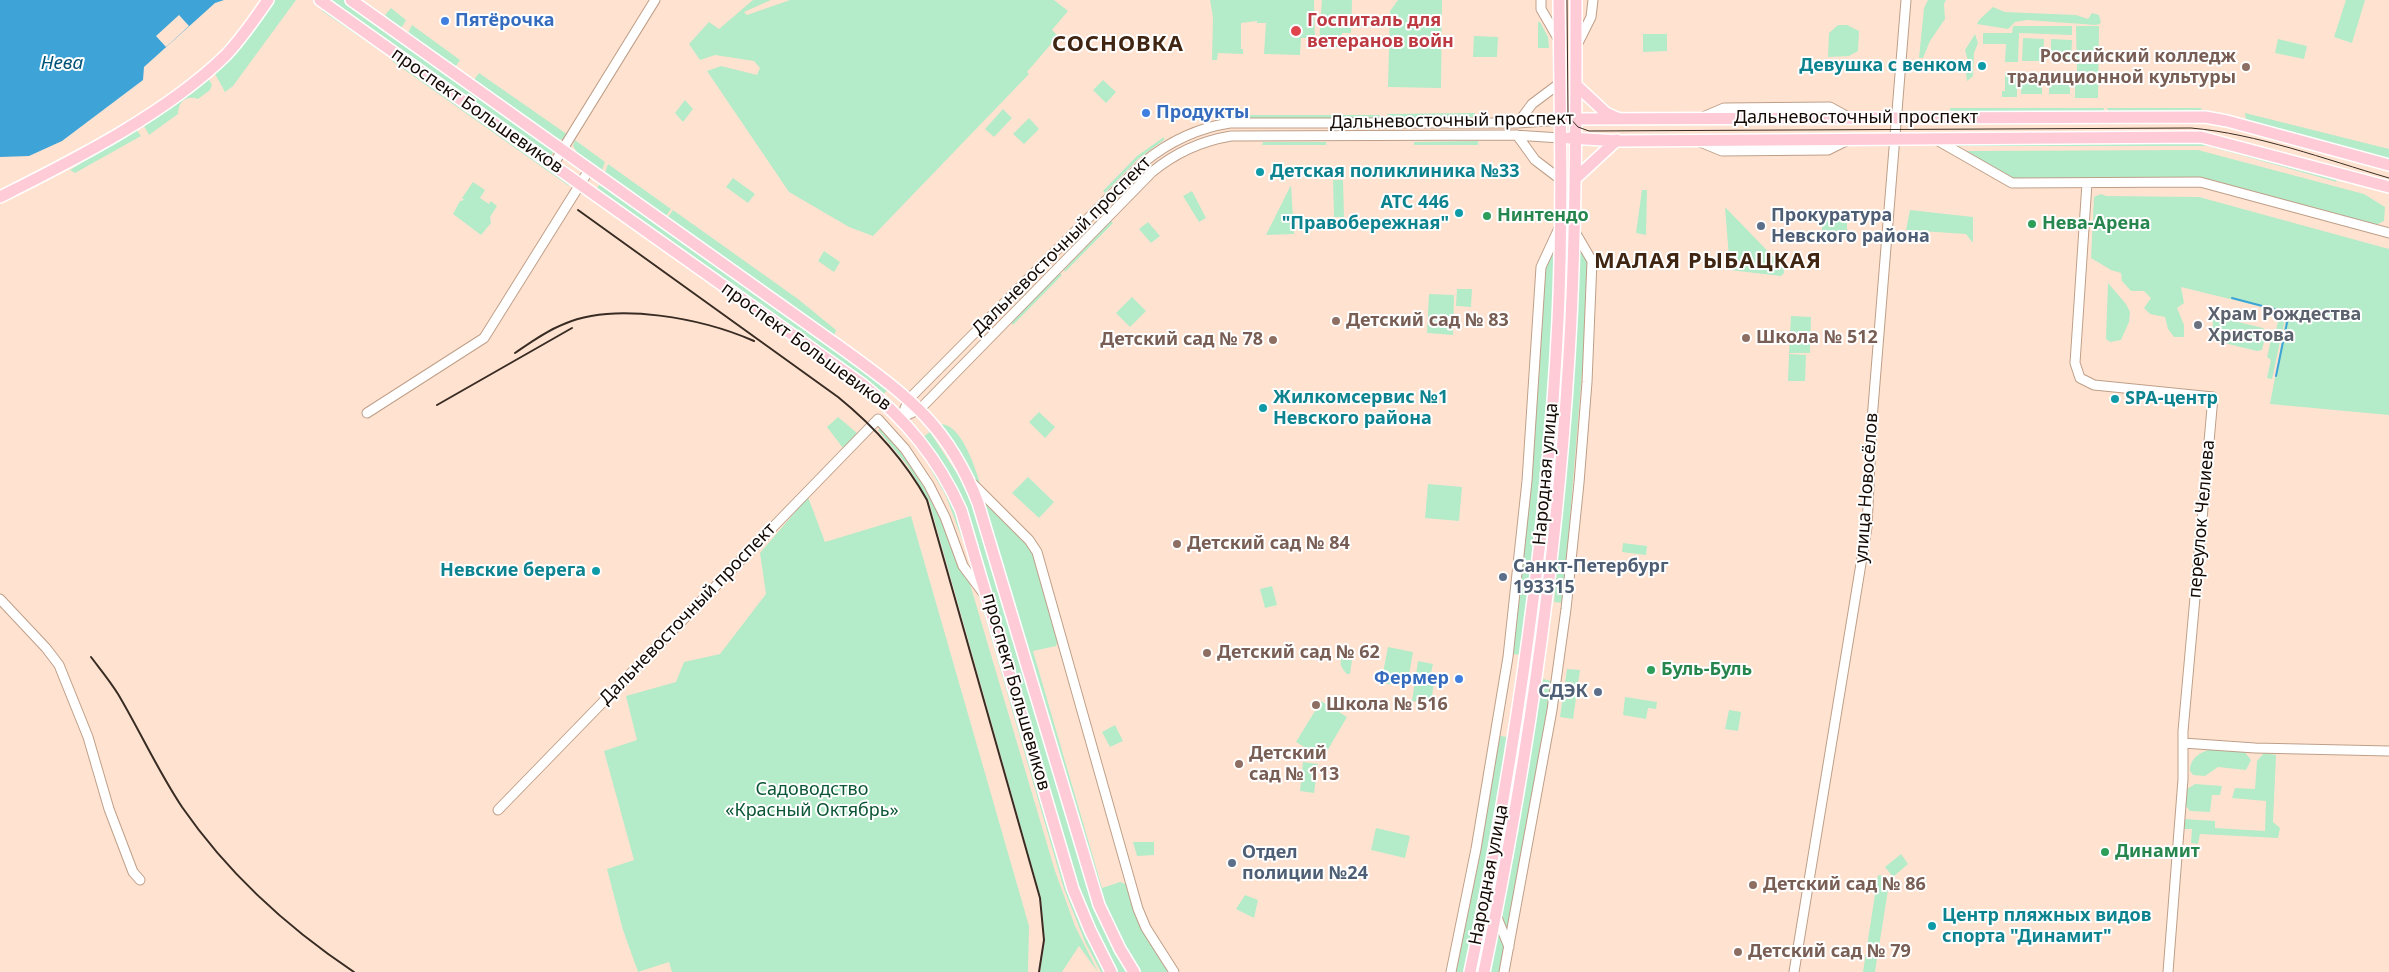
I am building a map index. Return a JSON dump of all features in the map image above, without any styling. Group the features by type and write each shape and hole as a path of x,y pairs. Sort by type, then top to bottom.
{"main road":[{"path":"0,190 94,140 176,87 221,50 242,26 260,0"},
{"path":"0,197 98,144 190,86 237,43 268,0"},
{"name":"проспект Большевиков","path":"320,0 862,384 901,418 945,475 961,510 990,602 1073,889 1090,930 1111,972"},
{"name":"проспект Большевиков","path":"351,0 909,399 920,409 952,451 968,476 993,550 1099,905 1120,949 1134,972"},
{"name":"Народная улица","path":"1470,972 1502,812 1534,603 1549,450 1558,321 1560,226 1559,0"},
{"name":"Народная улица","path":"1484,972 1518,797 1548,594 1562,452 1575,232 1576,0"},
{"path":"1576,85 1606,113 1616,118"},
{"name":"Дальневосточный проспект","path":"1560,120 1616,118 2205,117 2227,120 2389,165"},
{"name":"Дальневосточный проспект","path":"1560,138 1695,140 2201,137 2389,187"},
{"path":"1576,178 1617,140"}],"street":[{"path":"553,165 655,0"},
{"path":"1541,0 1542,9 1560,41"},
{"path":"1576,48 1592,14 1593,0"},
{"name":"улица Новосёлов","path":"1794,972 1867,527 1874,401 1906,0"},
{"path":"1518,123 1532,104 1560,83"},
{"name":"Дальневосточный проспект","path":"901,418 909,399 1144,162 1158,151 1187,135 1204,128 1230,123 1518,123 1560,120"},
{"path":"1517,135 1535,160 1560,179"},
{"name":"Дальневосточный проспект","path":"901,418 920,409 1152,172 1166,160 1191,147 1231,136 1517,135 1560,138"},
{"name":"Дальневосточный проспект","path":"1932,138 2012,183 2200,182 2389,233"},
{"path":"367,413 484,338 589,170"},
{"name":"переулок Челиева","path":"2087,182 2075,362 2080,378 2094,385 2213,397 2183,743 2183,778 2168,972"},
{"path":"1451,972 1476,849 1508,657 1527,481 1541,267 1560,226"},
{"path":"1504,972 1540,783 1559,666 1584,435 1592,260 1575,232"},
{"name":"Дальневосточный проспект","path":"498,810 878,418 905,449 930,485 945,517 958,553"},
{"path":"968,476 977,490 1029,540 1037,552 1138,908 1146,928 1174,972"},
{"path":"958,553 966,559 975,552"},
{"path":"958,553 963,566 990,602"},
{"path":"0,599 46,648 59,665 88,737 109,810 133,872 140,880"},
{"path":"2183,743 2255,748 2389,751"},
{"path":"1496,915 1510,947"}],"green space":[{"path":"275,0 296,0 233,86 225,92 214,72 262,18"},
{"path":"328,0 346,0 555,150 550,157"},
{"path":"753,0 771,0 744,12 747,15 790,0 1054,0 1068,11 1052,30 1058,36 1027,72 1029,74 873,236 849,227 789,192 707,71 721,66 757,75 760,68 754,61 715,55 700,60 689,44 709,22 719,29"},
{"path":"1210,0 1314,0 1315,38 1301,38 1300,55 1264,54 1266,23 1257,23 1257,21 1241,23 1241,49 1243,49 1243,54 1218,53 1217,60 1212,60 1213,17"},
{"path":"1322,0 1352,0 1351,33 1342,33 1342,44 1348,44 1348,47 1327,47 1319,42"},
{"path":"1398,0 1442,0 1441,88 1388,87 1390,11"},
{"path":"1928,0 1946,0 1944,4 1945,19 1930,41 1923,58 1919,58 1924,8"},
{"path":"2346,0 2365,0 2352,43 2334,37"},
{"path":"1993,7 2005,12 2076,15 2088,19 2092,13 2099,15 2101,23 2096,25 2027,20 2015,22 2008,29 1977,24"},
{"path":"324,8 387,54 322,11"},
{"path":"391,8 406,20 399,29 385,15"},
{"path":"1538,22 1540,22 1548,37 1549,48 1538,48"},
{"path":"412,25 460,60 456,66 453,67 407,35"},
{"path":"1838,25 1847,25 1859,31 1858,51 1849,56 1828,57 1829,33"},
{"path":"2013,26 2072,26 2072,35 2019,33 2018,62 2005,62 2006,44 1983,44 1983,33 2012,33"},
{"path":"2076,26 2099,26 2098,98 2075,98 2075,72 2077,72"},
{"path":"1643,34 1667,34 1667,51 1643,52"},
{"path":"1975,34 1978,43 1974,53 1973,76 1967,81 1965,66 1968,61 1965,50"},
{"path":"1474,36 1498,37 1497,57 1473,57"},
{"path":"2023,38 2044,39 2043,59 2040,59 2040,61 2022,61"},
{"path":"2051,39 2072,40 2071,62 2054,62 2051,59"},
{"path":"2278,39 2307,46 2304,59 2275,53"},
{"path":"396,59 569,182 569,186 392,61"},
{"path":"479,73 568,135 565,139 556,140 473,81"},
{"path":"2005,73 2017,73 2017,97 2002,97 2002,91 2005,91"},
{"path":"2022,74 2042,76 2042,94 2021,94"},
{"path":"2053,74 2070,74 2070,94 2049,94 2049,76 2053,76"},
{"path":"208,78 212,85 210,90 198,99 190,98 184,100 179,106 178,114 149,135 143,124 189,93 194,92 193,90"},
{"path":"1103,80 1116,92 1106,103 1093,90"},
{"path":"685,100 693,109 683,122 675,113"},
{"path":"1950,108 2104,108 2103,113 1950,113"},
{"path":"2107,108 2201,108 2202,111 2109,113"},
{"path":"1003,109 1012,118 994,137 985,129"},
{"path":"1475,113 1476,117 1388,118 1387,114"},
{"path":"2245,113 2389,149 2389,160 2246,120"},
{"path":"1230,115 1380,115 1379,118 1219,120 1216,117"},
{"path":"1029,118 1039,129 1024,144 1013,134"},
{"path":"136,129 141,136 75,173 70,170"},
{"path":"1164,137 1164,140 1139,158 1105,193 1103,191 1137,156"},
{"path":"575,140 605,162 601,173 582,160 573,146"},
{"path":"1478,141 1478,145 1414,145 1414,142"},
{"path":"1263,142 1326,142 1326,145 1262,145"},
{"path":"2199,143 2334,178 2337,182 2208,146 1956,146 1958,144"},
{"path":"2198,150 2364,194 2385,207 2384,221 2376,225 2201,177 2013,179 1965,151"},
{"path":"608,164 671,209 664,219 604,175"},
{"path":"733,178 755,194 748,203 726,187"},
{"path":"1333,180 1343,180 1344,217 1334,217"},
{"path":"473,182 485,190 480,198 489,204 491,201 497,206 490,217 491,223 481,235 453,214 460,201 464,200 462,198"},
{"path":"601,182 888,389 883,395 596,190"},
{"path":"1291,185 1294,234 1266,235"},
{"path":"1642,190 1647,190 1646,235 1636,233"},
{"path":"1192,191 1206,218 1199,222 1183,196"},
{"path":"2101,194 2106,196 2199,197 2389,249 2389,415 2270,404 2287,313 2181,287 2184,303 2177,308 2184,325 2184,337 2174,337 2168,329 2165,317 2150,314 2144,308 2151,298 2144,291 2131,291 2122,281 2121,273 2111,270 2091,258 2094,197"},
{"path":"1725,207 1784,268 1784,273 1781,276 1730,270"},
{"path":"673,210 798,299 836,330 834,336 685,233 686,230 668,217"},
{"path":"1910,210 1973,217 1973,243 1966,234 1906,230"},
{"path":"1822,219 1847,219 1847,231 1822,231"},
{"path":"1111,221 1113,223 1065,272 1064,270"},
{"path":"1148,222 1160,236 1151,243 1139,229"},
{"path":"1553,249 1553,315 1546,421 1522,655 1512,654 1532,473 1540,363 1544,266"},
{"path":"1580,249 1588,262 1585,335 1563,603 1554,602 1569,436"},
{"path":"824,251 840,262 834,272 818,261"},
{"path":"1060,273 1062,275 1013,325 1011,323"},
{"path":"2108,283 2126,304 2130,312 2129,322 2121,340 2110,342 2106,339"},
{"path":"1457,289 1472,289 1471,307 1456,306"},
{"path":"1429,294 1454,295 1453,335 1427,333"},
{"path":"1132,297 1146,311 1130,327 1116,313"},
{"path":"2280,313 2286,314 2272,379 2267,378 2271,360 2267,357 2273,331 2276,330"},
{"path":"1791,316 1811,317 1810,353 1789,353"},
{"path":"2217,317 2263,328 2266,334 2262,350 2257,351 2212,340 2213,319"},
{"path":"1789,354 1806,355 1805,381 1788,381"},
{"path":"1039,412 1055,427 1045,438 1029,422"},
{"path":"838,417 857,433 843,448 827,427"},
{"path":"941,424 949,426 962,440 968,450 982,489"},
{"path":"880,428 883,429 914,465 936,505 970,584 1055,871 1075,926 1098,972 1079,946 1062,972 1040,972 1045,940 1041,898 929,501 907,465 878,430"},
{"path":"930,432 958,475 974,509 1087,881 1129,972 1118,972 1085,906 1073,872 976,539 966,513 923,437"},
{"path":"932,467 956,512 969,551 967,552 946,496 930,468"},
{"path":"1028,477 1054,502 1039,518 1012,493"},
{"path":"1428,484 1462,487 1459,521 1425,518"},
{"name":"Садоводство «Красный Октябрь»","path":"808,497 825,542 911,516 1029,926 1028,972 672,972 669,962 638,972 623,930 607,869 634,860 604,751 637,740 626,696 676,682 684,662 720,654 766,594 760,553"},
{"path":"988,504 1031,547 1058,640 1056,646 1033,651 1102,888 1120,882 1126,884 1146,937 1168,972 1140,972 1121,942 1103,900 985,505"},
{"path":"1623,543 1647,546 1646,555 1622,552"},
{"path":"1272,586 1277,605 1265,608 1260,589"},
{"path":"977,589 984,599 1005,671 1107,972 1101,972 1085,942 1064,889"},
{"path":"1388,647 1413,652 1407,687 1381,683"},
{"path":"1350,652 1353,653 1350,674 1347,674 1342,667 1341,659"},
{"path":"1418,661 1433,664 1431,673 1435,674 1431,704 1412,701"},
{"path":"1567,669 1580,670 1573,719 1560,717"},
{"path":"1543,679 1552,681 1508,934 1502,915"},
{"path":"1625,697 1657,702 1656,709 1648,708 1646,719 1623,715"},
{"path":"1321,701 1347,717 1323,758 1296,742"},
{"path":"1729,710 1741,712 1738,731 1725,729"},
{"path":"1115,725 1123,741 1110,747 1102,732"},
{"path":"1500,736 1508,737 1506,756 1465,972 1455,972 1475,878"},
{"path":"2211,749 2244,751 2251,760 2246,770 2218,767 2205,776 2193,775 2190,771 2190,766 2193,759"},
{"path":"2264,753 2276,755 2273,822 2280,828 2278,838 2200,834 2198,844 2191,843 2192,829 2183,829 2184,819 2215,821 2215,828 2265,831 2266,801 2232,798 2235,788 2255,789 2257,761"},
{"path":"1303,762 1318,764 1314,793 1300,791"},
{"path":"2195,784 2222,786 2220,795 2212,795 2210,812 2190,811 2185,805 2187,789"},
{"path":"1376,828 1410,836 1405,858 1371,850"},
{"path":"1133,842 1154,842 1154,855 1137,856"},
{"path":"1901,854 1908,864 1893,877 1885,867"},
{"path":"1878,875 1890,877 1875,972 1863,972"},
{"path":"1245,895 1258,900 1254,918 1236,909"},
{"path":"1499,930 1505,949 1500,972 1489,972"}],"water":[{"name":"Нева","path":"0,0 224,0 215,3 144,67 143,80 62,141 29,156 0,157"}],"pier":[{"path":"179,15 189,26 166,47 156,36"}],"waterway":[{"path":"2232,298 2289,313 2276,376"}],"tram line":[{"path":"1567,0 1568,116 1578,127 1589,131 2191,128 2266,141 2389,178"}],"railway":[{"path":"578,210 838,397 888,444 918,485 927,500 1040,898 1044,940 1039,972"},
{"path":"515,353 545,333 564,324 585,317 609,314 634,313 686,320 734,333 754,341"},
{"path":"437,405 572,328"},
{"path":"91,657 118,694 182,807 219,854 282,918 354,972"}],"place":[{"name":"Пятёрочка","path":"445,21"},
{"name":"Госпиталь для ветеранов войн","path":"1296,31"},
{"name":"Девушка с венком","path":"1982,66"},
{"name":"Российский колледж традиционной культуры","path":"2246,67"},
{"name":"Продукты","path":"1146,113"},
{"name":"Детская поликлиника №33","path":"1260,172"},
{"name":"АТС 446 \"Правобережная\"","path":"1459,213"},
{"name":"Нинтендо","path":"1487,216"},
{"name":"Нева-Арена","path":"2032,224"},
{"name":"Прокуратура Невского района","path":"1761,226"},
{"name":"Детский сад № 83","path":"1336,321"},
{"name":"Храм Рождества Христова","path":"2198,325"},
{"name":"Школа № 512","path":"1746,338"},
{"name":"Детский сад № 78","path":"1273,340"},
{"name":"SPA-центр","path":"2115,399"},
{"name":"Жилкомсервис №1 Невского района","path":"1263,408"},
{"name":"Детский сад № 84","path":"1177,544"},
{"name":"Невские берега","path":"596,571"},
{"name":"Санкт-Петербург 193315","path":"1503,577"},
{"name":"Детский сад № 62","path":"1207,653"},
{"name":"Буль-Буль","path":"1651,670"},
{"name":"Фермер","path":"1459,679"},
{"name":"СДЭК","path":"1598,692"},
{"name":"Школа № 516","path":"1316,705"},
{"name":"Детский сад № 113","path":"1239,764"},
{"name":"Динамит","path":"2105,852"},
{"name":"Отдел полиции №24","path":"1232,863"},
{"name":"Детский сад № 86","path":"1753,885"},
{"name":"Центр пляжных видов спорта \"Динамит\"","path":"1932,926"},
{"name":"Детский сад № 79","path":"1738,952"}],"district":[{"name":"СОСНОВКА","path":"1118,45"},
{"name":"МАЛАЯ РЫБАЦКАЯ","path":"1708,262"}]}
